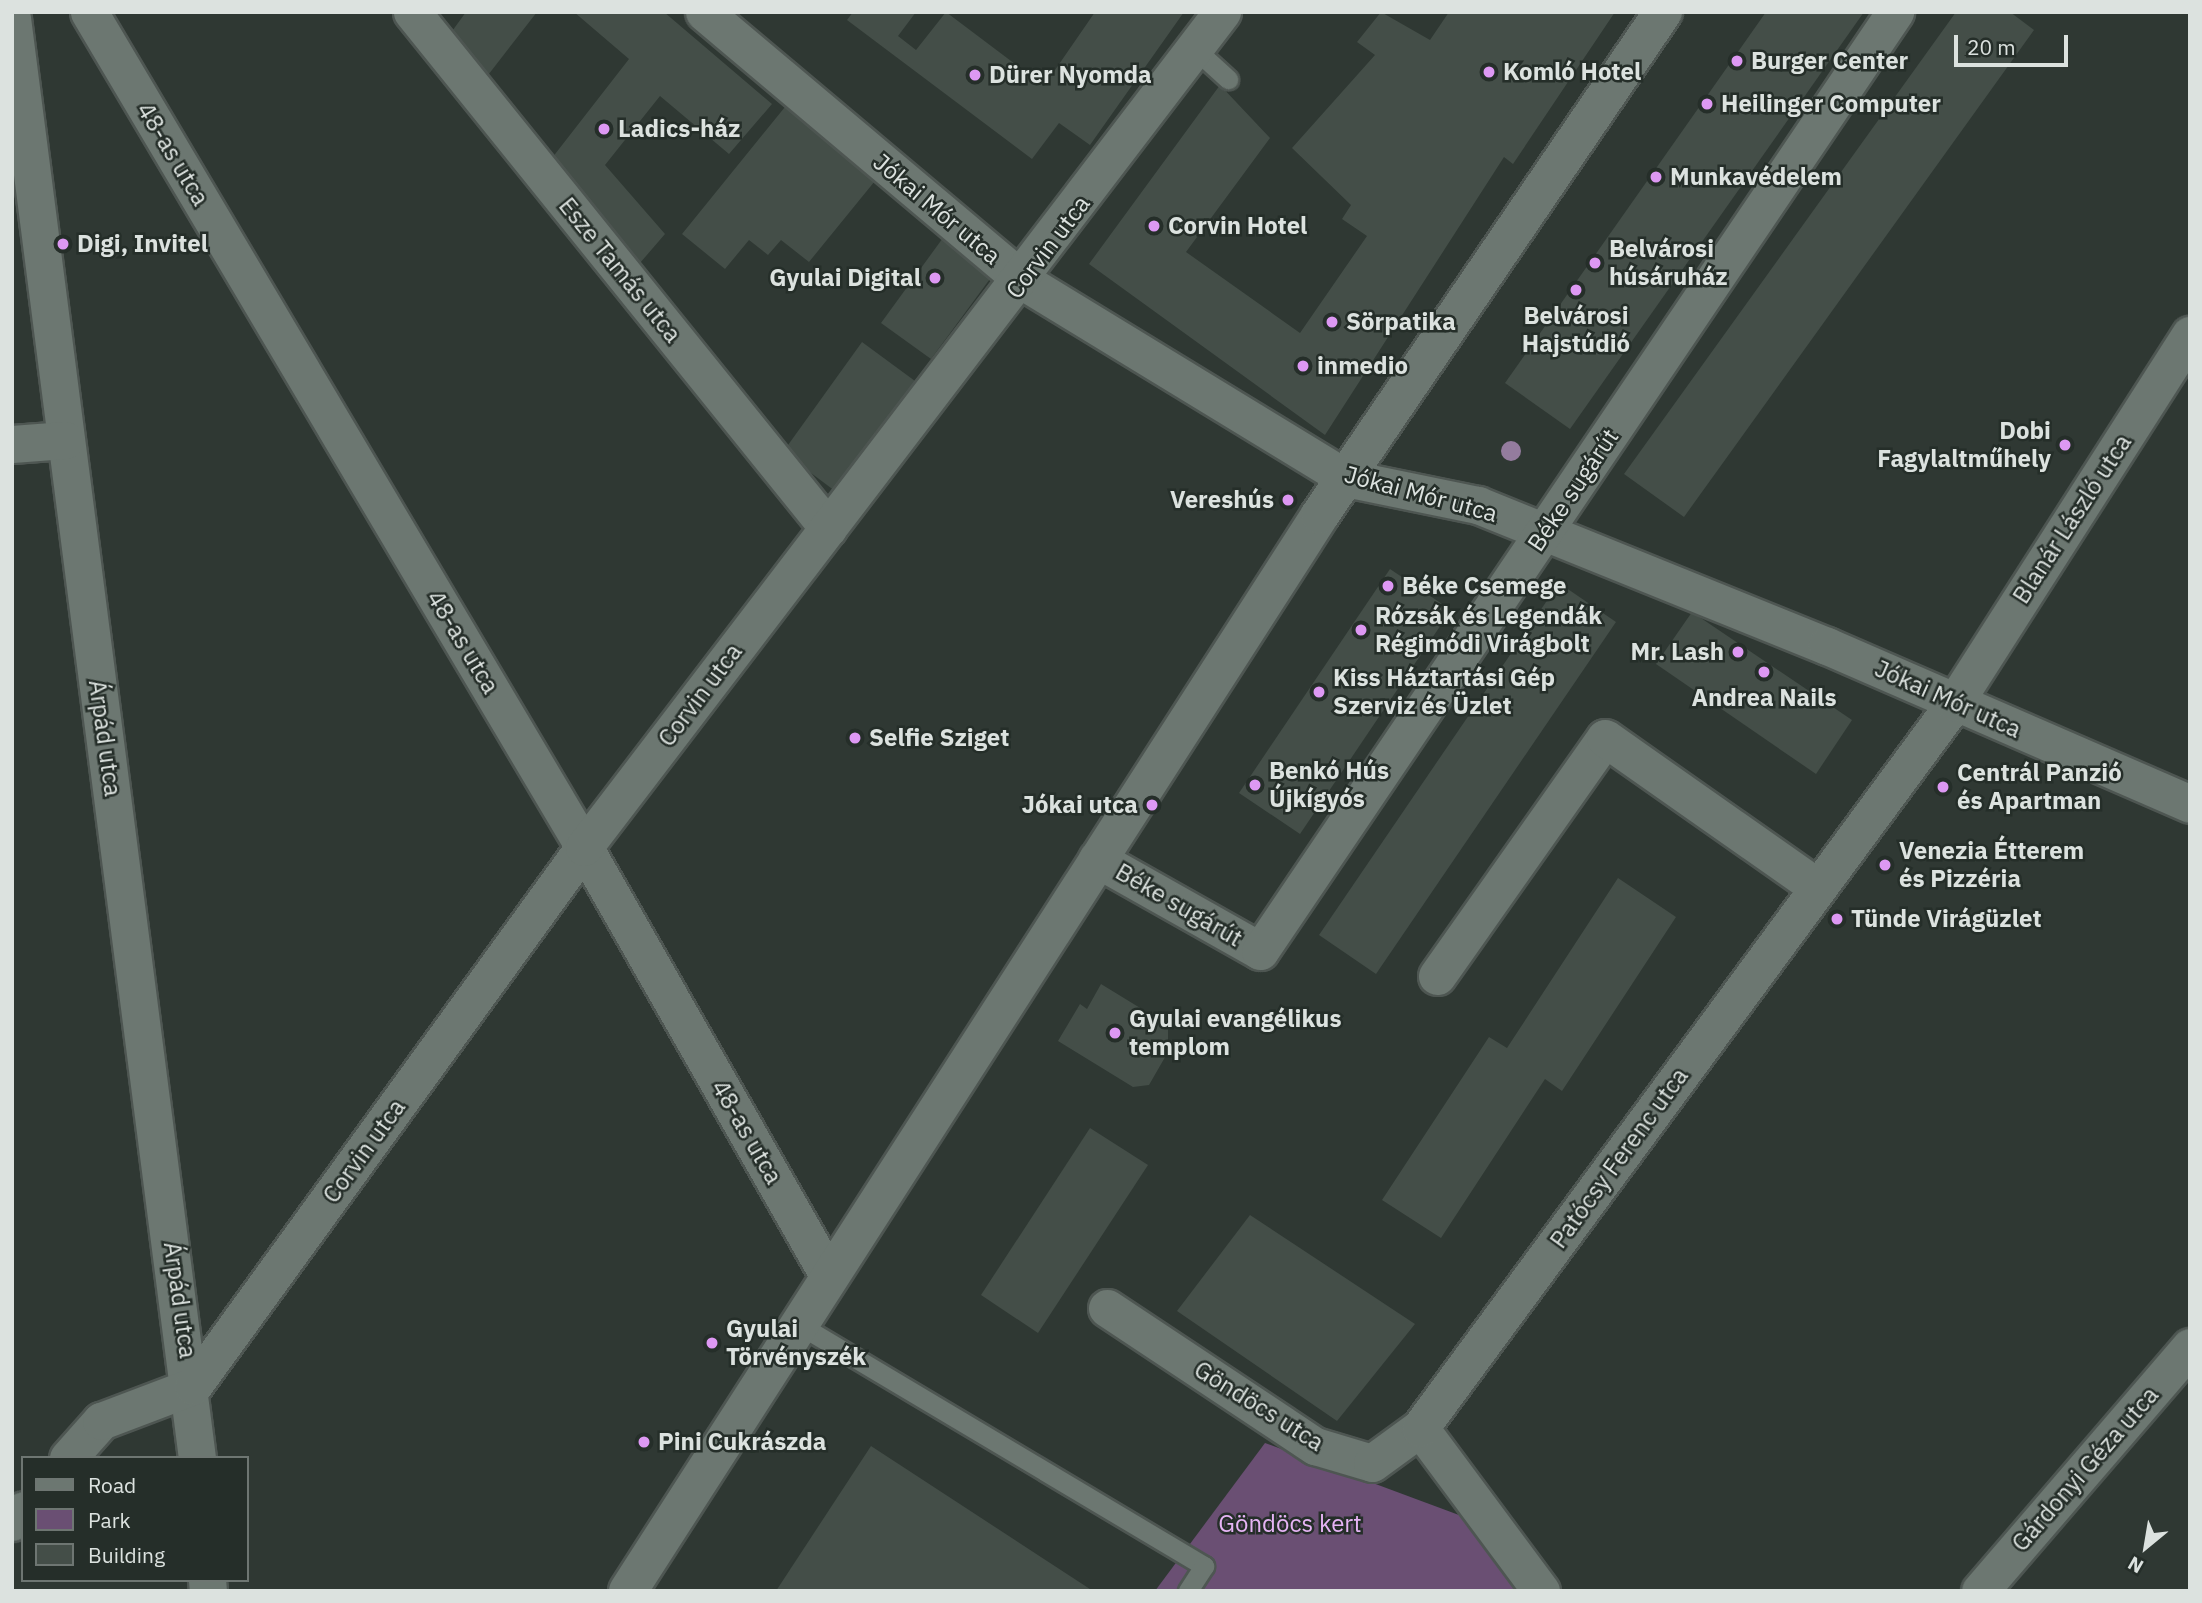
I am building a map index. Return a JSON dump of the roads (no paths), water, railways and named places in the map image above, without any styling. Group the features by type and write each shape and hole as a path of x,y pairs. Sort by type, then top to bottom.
{"street":[{"name":"48-as utca","path":"89,12 584,847 829,1276"},
{"name":"Esze Tamás utca","path":"412,12 828,528"},
{"name":"Jókai Mór utca","path":"704,12 1023,281 1346,478 1478,505 1955,702 2190,804"},
{"name":"Corvin utca","path":"192,1387 584,847 828,528 1023,281 1222,12"},
{"path":"628,1591 1097,859 1346,478 1663,12"},
{"name":"Béke sugárút","path":"1097,859 1260,951 1895,12"},
{"name":"Árpád utca","path":"12,18 65,440 192,1387 197,1456"},
{"name":"Blanár László utca","path":"1955,702 2190,335"},
{"path":"12,444 65,440"},
{"name":"Patócsy Ferenc utca","path":"1420,1428 1955,702"},
{"path":"1437,976 1605,737 1817,887"},
{"name":"Göndöcs utca","path":"1107,1308 1315,1447 1373,1463 1420,1428"},
{"name":"Gárdonyi Géza utca","path":"1980,1591 2190,1347"},
{"path":"70,1456 101,1421 192,1387"},
{"path":"1420,1428 1541,1591"}],"lane":[{"path":"1195,50 1228,79"},
{"path":"798,1324 1205,1566 1188,1591"}],"place":[{"name":"Burger Center","path":"1737,61"},
{"name":"Komló Hotel","path":"1489,72"},
{"name":"Dürer Nyomda","path":"975,75"},
{"name":"Heilinger Computer","path":"1707,104"},
{"name":"Ladics-ház","path":"604,129"},
{"name":"Munkavédelem","path":"1656,177"},
{"name":"Corvin Hotel","path":"1154,226"},
{"name":"Digi, Invitel","path":"63,244"},
{"name":"Belvárosi húsáruház","path":"1595,263"},
{"name":"Gyulai Digital","path":"935,278"},
{"name":"Belvárosi Hajstúdió","path":"1576,290"},
{"name":"Sörpatika","path":"1332,322"},
{"name":"inmedio","path":"1303,366"},
{"name":"Dobi Fagylaltműhely","path":"2065,445"},
{"name":"Vereshús","path":"1288,500"},
{"name":"Béke Csemege","path":"1388,586"},
{"name":"Rózsák és Legendák Régimódi Virágbolt","path":"1361,630"},
{"name":"Mr. Lash","path":"1738,652"},
{"name":"Andrea Nails","path":"1764,672"},
{"name":"Kiss Háztartási Gép Szerviz és Üzlet","path":"1319,692"},
{"name":"Selfie Sziget","path":"855,738"},
{"name":"Benkó Hús Újkígyós","path":"1255,785"},
{"name":"Centrál Panzió és Apartman","path":"1943,787"},
{"name":"Jókai utca","path":"1152,805"},
{"name":"Venezia Étterem és Pizzéria","path":"1885,865"},
{"name":"Tünde Virágüzlet","path":"1837,919"},
{"name":"Gyulai evangélikus templom","path":"1115,1033"},
{"name":"Gyulai Törvényszék","path":"712,1343"},
{"name":"Pini Cukrászda","path":"644,1442"}],"park label":[{"name":"Göndöcs kert","path":"1290,1524"}]}
